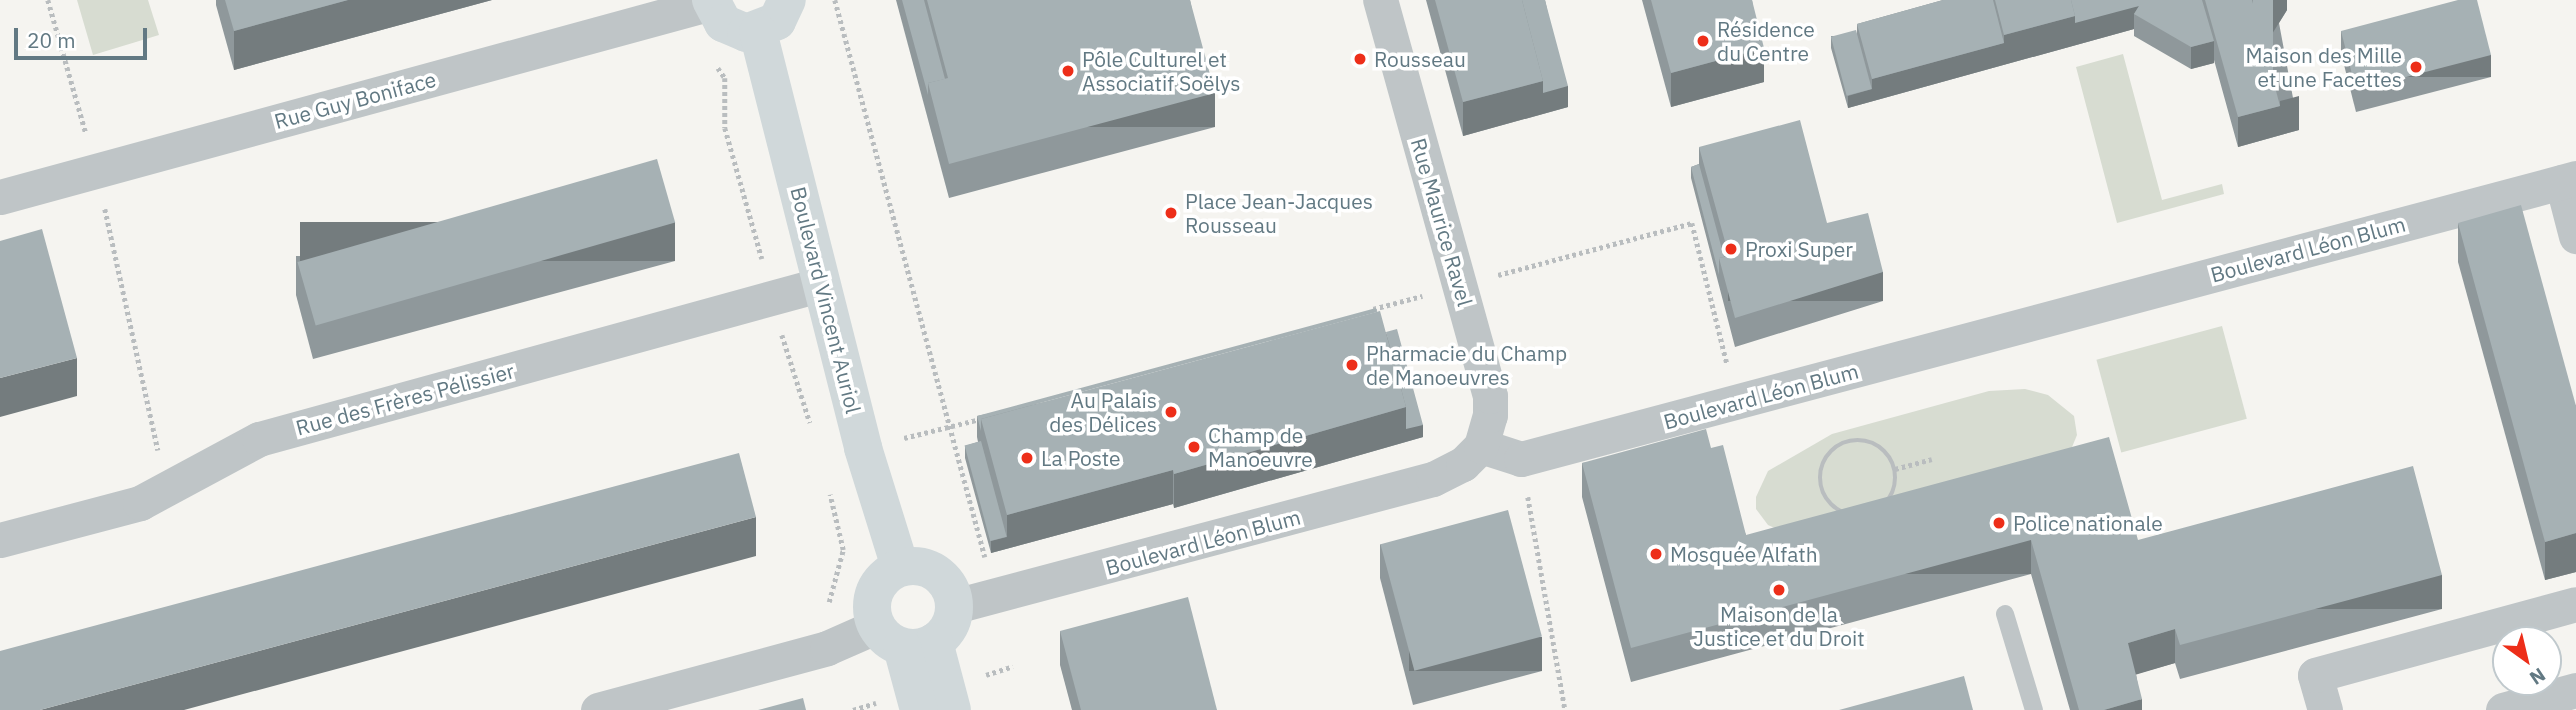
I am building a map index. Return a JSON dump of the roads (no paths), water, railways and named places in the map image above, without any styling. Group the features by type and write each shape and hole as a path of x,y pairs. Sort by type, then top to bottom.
{"street":[{"path":"711,1 716,14 734,30 758,32 777,21 787,0"},
{"name":"Rue Maurice Ravel","path":"1380,0 1490,396 1490,415 1482,446"},
{"name":"Rue Guy Boniface","path":"0,197 711,1"},
{"name":"Boulevard Vincent Auriol","path":"758,32 863,448 900,567"},
{"path":"2569,180 2576,236"},
{"name":"Boulevard Léon Blum","path":"955,606 996,598 1433,479 1456,468 1482,446 1521,459 2569,180"},
{"name":"Rue des Frères Pélissier","path":"0,540 167,492 259,439 822,284"},
{"path":"597,710 827,648 904,638 950,627 955,606 953,593 938,573 926,566 900,567 878,585 872,613 904,638 952,710"},
{"path":"2325,710 2315,675 2576,604"},
{"path":"904,638 919,710"},
{"path":"2503,710 2576,690"}],"lane":[{"path":"2005,614 2034,710"}],"place":[{"name":"Résidence du Centre","path":"1703,41"},
{"name":"Rousseau","path":"1360,59"},
{"name":"Maison des Mille et une Facettes","path":"2416,67"},
{"name":"Pôle Culturel et Associatif Soëlys","path":"1068,71"},
{"name":"Place Jean-Jacques Rousseau","path":"1171,213"},
{"name":"Proxi Super","path":"1731,249"},
{"name":"Pharmacie du Champ de Manoeuvres","path":"1352,365"},
{"name":"Au Palais des Délices","path":"1171,412"},
{"name":"Champ de Manoeuvre","path":"1194,447"},
{"name":"La Poste","path":"1027,458"},
{"name":"Police nationale","path":"1999,523"},
{"name":"Mosquée Alfath","path":"1656,554"},
{"name":"Maison de la Justice et du Droit","path":"1779,590"}]}
